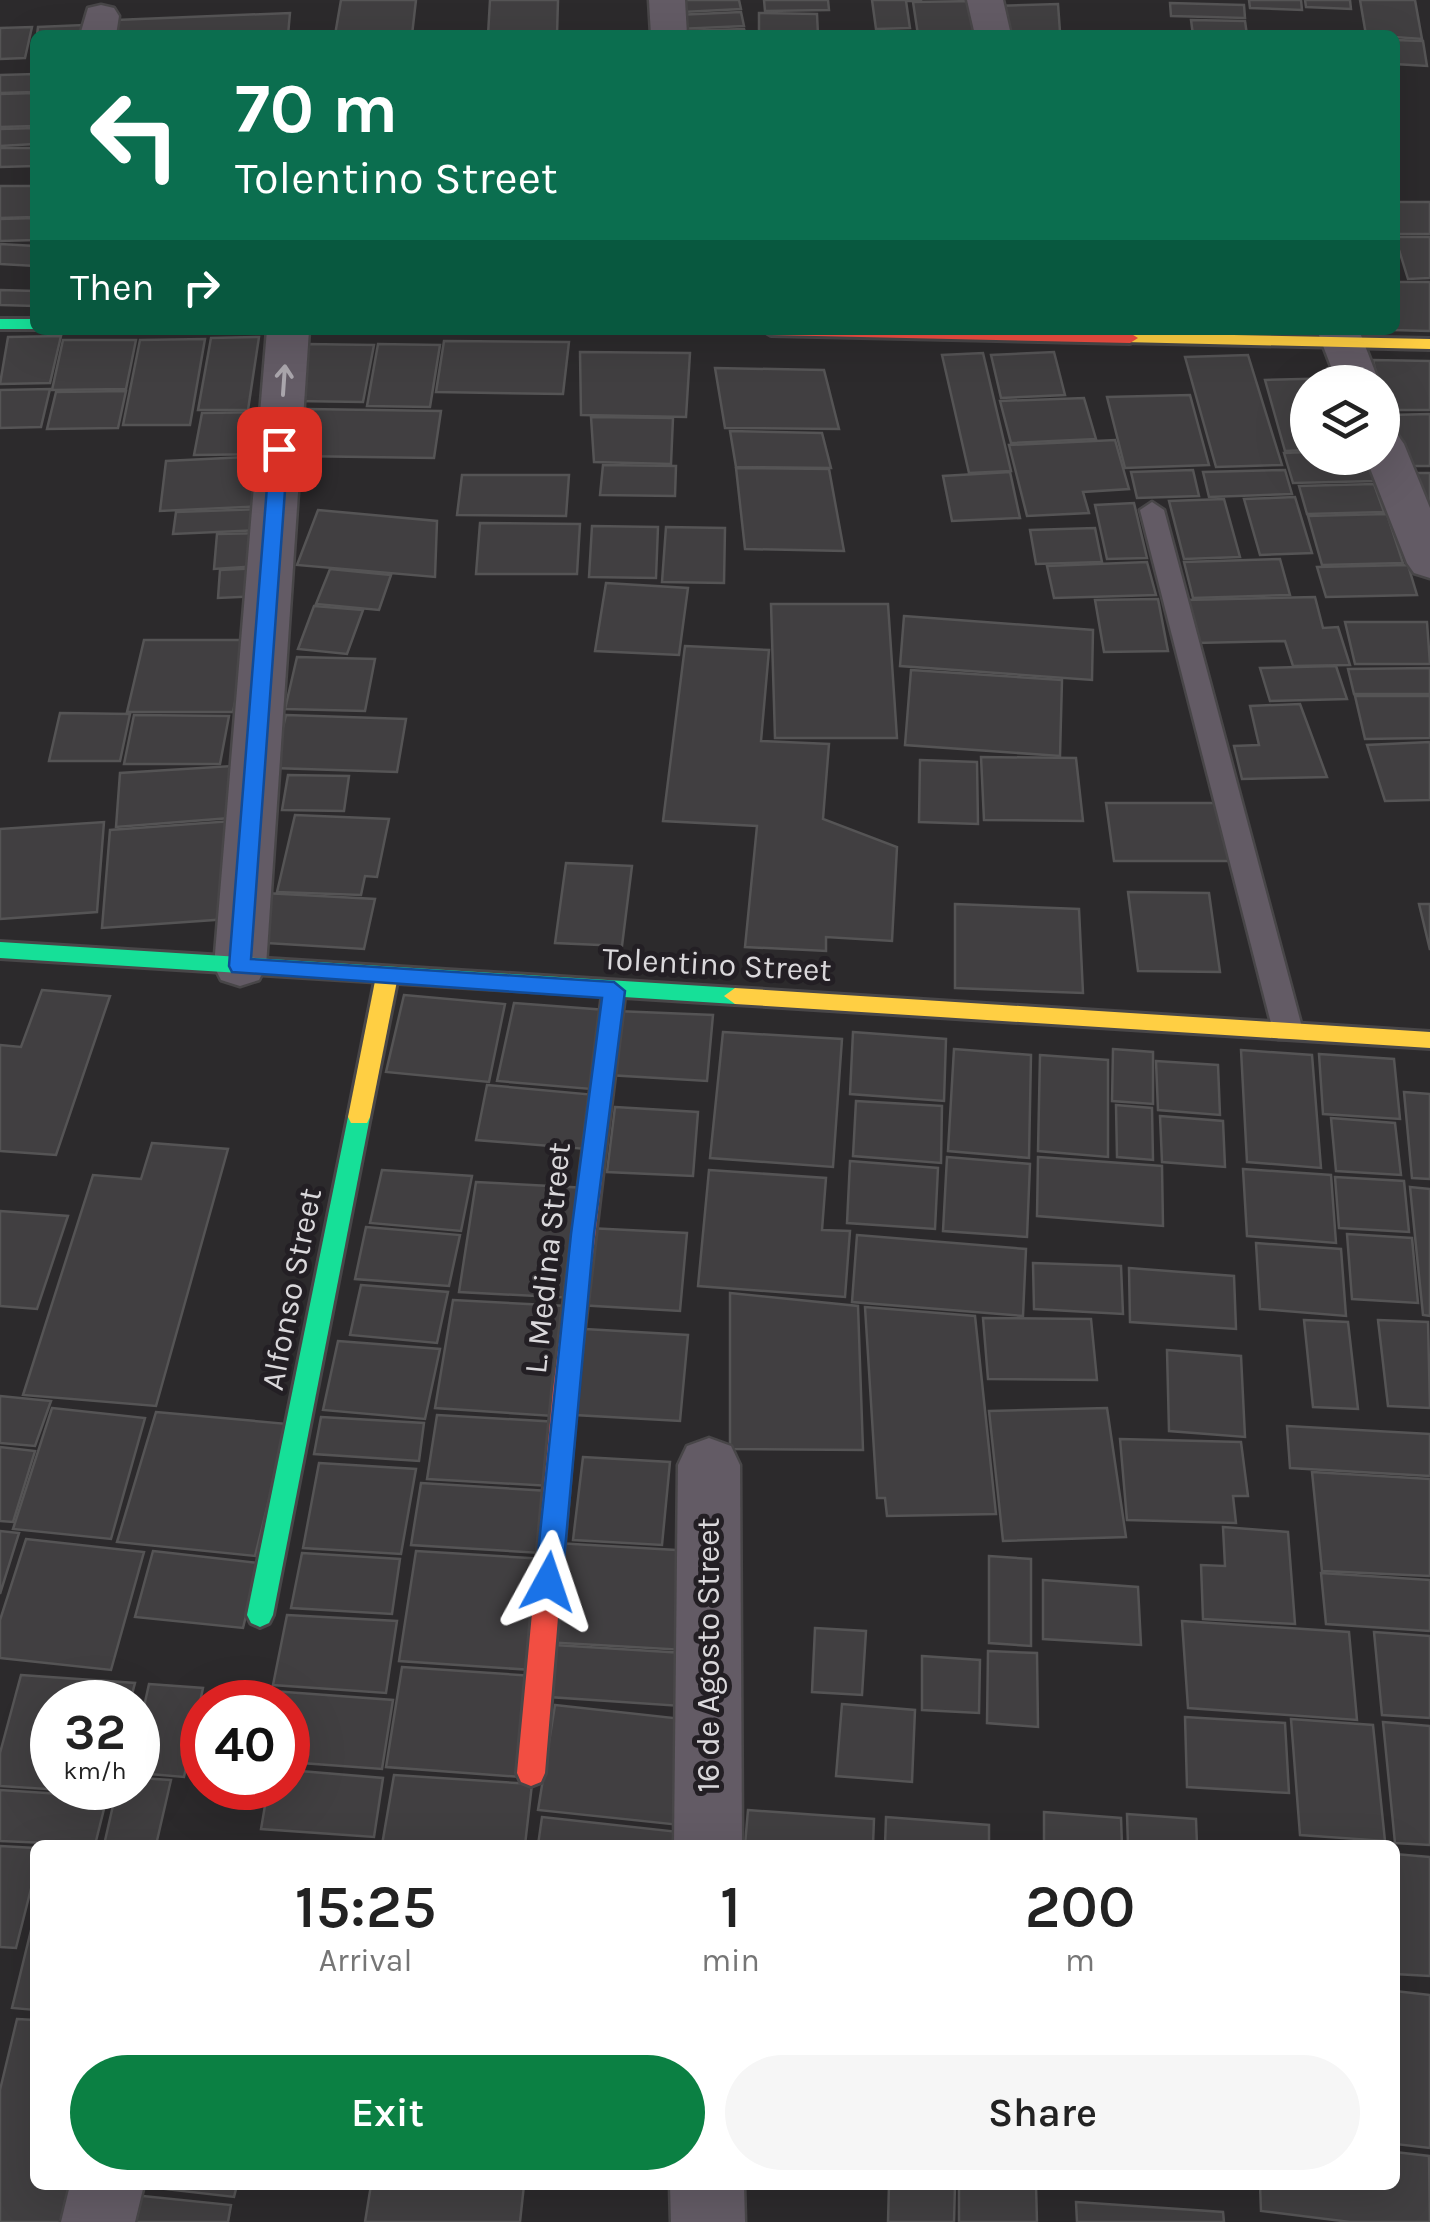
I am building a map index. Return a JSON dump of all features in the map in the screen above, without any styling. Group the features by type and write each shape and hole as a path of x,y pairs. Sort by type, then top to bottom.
{"street":[{"path":"668,0 669,30"},
{"path":"985,0 992,30"},
{"path":"0,324 30,324"},
{"path":"240,966 288,335"},
{"path":"1202,335 1340,336 1430,344"},
{"path":"1340,336 1351,365"},
{"path":"1395,475 1430,563"},
{"name":"Tolentino Street","path":"0,950 1430,1040"},
{"name":"Alfonso Street","path":"260,1616 387,976"},
{"name":"L. Medina Street","path":"532,1773 568,1370 614,991"},
{"name":"16 de Agosto Street","path":"708,1465 708,1840"},
{"path":"98,2222 105,2190"},
{"path":"707,2190 708,2222"}],"lane":[{"path":"1152,510 1288,1031"}],"building":[{"path":"341,0 416,0 413,30 336,30"},
{"path":"490,0 558,0 557,30 488,30"},
{"path":"682,0 739,0 741,9 683,12"},
{"path":"764,0 828,0 829,10 765,11"},
{"path":"872,0 921,1 906,1 910,28 876,29"},
{"path":"1249,0 1301,0 1302,10 1250,8"},
{"path":"1305,0 1350,0 1351,9 1306,7"},
{"path":"1360,0 1415,0 1422,39 1400,37 1400,30 1365,30"},
{"path":"976,1 982,30 917,30 913,2"},
{"path":"1170,3 1244,5 1245,18 1171,16"},
{"path":"1058,4 1060,30 1001,30 995,6"},
{"path":"741,12 744,26 678,29 676,15"},
{"path":"290,13 288,30 114,30 116,20"},
{"path":"759,13 817,14 818,30 759,30"},
{"path":"1191,20 1245,21 1246,30 1192,30"},
{"path":"83,25 82,30 38,30"},
{"path":"32,27 25,58 0,59 0,28"},
{"path":"1400,40 1423,41 1427,66 1400,64"},
{"path":"30,74 30,92 0,93 0,75"},
{"path":"30,93 30,126 0,127 0,94"},
{"path":"30,128 30,144 0,146 0,129"},
{"path":"0,148 30,148 30,166 0,167"},
{"path":"0,186 30,186 30,217 0,218"},
{"path":"1400,202 1430,202 1430,234 1400,234"},
{"path":"30,218 30,240 0,241 0,219"},
{"path":"1400,237 1430,237 1430,278 1408,279 1400,253"},
{"path":"0,244 30,246 30,266 0,264"},
{"path":"1400,282 1430,282 1430,331 1400,330"},
{"path":"0,290 30,291 30,306 0,305"},
{"path":"61,336 50,383 0,384 8,337"},
{"path":"259,337 248,410 198,410 211,338"},
{"path":"205,339 190,425 123,425 140,340"},
{"path":"63,340 136,340 126,389 52,390"},
{"path":"444,341 569,342 563,394 436,392"},
{"path":"307,344 374,345 363,402 295,401"},
{"path":"378,344 440,345 430,407 367,406"},
{"path":"580,352 690,353 686,417 581,415"},
{"path":"1054,352 1065,395 1001,398 991,355"},
{"path":"983,353 1011,471 969,473 942,355"},
{"path":"1248,355 1282,465 1216,467 1185,357"},
{"path":"1373,360 1430,361 1430,410 1400,410 1400,365 1374,365"},
{"path":"715,368 824,370 839,429 725,428"},
{"path":"1290,379 1290,451 1285,451 1265,380"},
{"path":"50,389 41,427 0,428 0,390"},
{"path":"126,391 118,428 47,429 56,392"},
{"path":"1190,395 1209,465 1125,468 1107,397"},
{"path":"1084,398 1096,439 1011,443 1000,401"},
{"path":"307,409 441,411 434,458 297,456"},
{"path":"275,412 268,454 194,455 202,413"},
{"path":"1430,414 1430,466 1405,466 1400,449 1400,415"},
{"path":"591,417 673,418 671,464 594,462"},
{"path":"730,431 822,433 831,468 736,467"},
{"path":"1115,440 1129,489 1083,492 1089,513 1027,516 1009,445"},
{"path":"268,456 264,506 160,511 166,461"},
{"path":"603,465 676,466 675,496 600,495"},
{"path":"736,468 829,469 844,551 745,549"},
{"path":"1193,470 1199,496 1137,498 1131,472"},
{"path":"1285,470 1292,494 1209,497 1203,472"},
{"path":"1010,472 1020,518 952,521 943,476"},
{"path":"1414,473 1430,473 1430,517"},
{"path":"462,475 569,475 566,516 457,515"},
{"path":"1291,475 1374,475 1376,481 1293,483"},
{"path":"1374,484 1384,512 1307,514 1299,486"},
{"path":"1295,497 1312,553 1260,555 1244,499"},
{"path":"1224,499 1240,557 1184,559 1169,501"},
{"path":"1134,503 1147,558 1107,559 1095,505"},
{"path":"264,509 262,530 173,534 176,512"},
{"path":"318,510 437,521 435,577 297,565"},
{"path":"1387,514 1403,563 1322,565 1308,516"},
{"path":"480,523 580,524 577,574 476,574"},
{"path":"592,526 658,527 656,578 589,577"},
{"path":"666,527 725,528 724,583 662,582"},
{"path":"1095,528 1102,562 1036,564 1030,530"},
{"path":"263,533 260,566 214,569 217,534"},
{"path":"1280,559 1290,595 1193,598 1184,562"},
{"path":"1147,562 1156,595 1054,598 1047,566"},
{"path":"1408,565 1417,595 1326,597 1317,567"},
{"path":"263,568 261,596 218,598 220,570"},
{"path":"330,569 391,575 379,610 316,604"},
{"path":"606,583 688,588 679,655 595,651"},
{"path":"1315,597 1323,628 1338,627 1350,665 1293,666 1285,641 1196,643 1186,600"},
{"path":"1158,599 1168,651 1104,652 1095,600"},
{"path":"771,604 888,604 897,738 775,738"},
{"path":"314,606 363,610 347,654 298,649"},
{"path":"904,616 1093,630 1092,680 900,666"},
{"path":"1345,622 1427,622 1430,664 1355,664"},
{"path":"144,640 248,640 233,712 127,712"},
{"path":"685,646 769,650 761,741 829,744 823,819 897,847 892,941 826,937 826,951 745,947 757,826 663,821"},
{"path":"297,657 375,659 365,711 285,709"},
{"path":"1336,666 1347,699 1270,701 1260,668"},
{"path":"1430,668 1430,694 1354,694 1348,669"},
{"path":"911,670 1062,680 1060,756 905,745"},
{"path":"1355,696 1430,696 1430,738 1365,739"},
{"path":"1300,704 1327,777 1242,779 1234,746 1259,745 1250,706"},
{"path":"60,713 130,714 120,761 49,761"},
{"path":"134,715 229,716 220,764 124,764"},
{"path":"286,715 406,719 397,772 273,768"},
{"path":"1430,742 1430,800 1385,801 1367,745"},
{"path":"981,757 1076,758 1083,821 984,820"},
{"path":"920,760 977,762 978,824 919,822"},
{"path":"232,766 230,818 116,827 120,773"},
{"path":"288,775 349,776 344,811 282,810"},
{"path":"1106,803 1221,803 1231,861 1114,861"},
{"path":"295,815 389,819 377,877 365,876 361,895 277,892"},
{"path":"232,821 228,919 102,928 110,830"},
{"path":"104,822 97,912 0,919 0,829"},
{"path":"566,863 632,866 622,946 555,943"},
{"path":"1128,892 1209,893 1220,972 1138,971"},
{"path":"264,893 375,899 364,949 251,942"},
{"path":"955,904 1079,909 1083,993 955,988"},
{"path":"1419,904 1430,904 1430,950"},
{"path":"42,990 110,996 56,1155 0,1151 0,1045 21,1047"},
{"path":"404,995 505,1004 489,1082 386,1072"},
{"path":"514,1003 606,1010 591,1089 497,1081"},
{"path":"616,1011 713,1015 707,1081 608,1075"},
{"path":"723,1032 842,1039 833,1167 710,1158"},
{"path":"853,1032 946,1039 944,1101 850,1094"},
{"path":"954,1049 1031,1055 1029,1158 948,1151"},
{"path":"1113,1049 1153,1052 1153,1104 1112,1101"},
{"path":"1241,1050 1312,1055 1321,1168 1247,1162"},
{"path":"1319,1054 1394,1059 1400,1119 1323,1114"},
{"path":"1040,1055 1108,1060 1108,1157 1038,1151"},
{"path":"1156,1061 1218,1065 1220,1115 1158,1110"},
{"path":"487,1085 596,1095 586,1149 476,1140"},
{"path":"1404,1092 1430,1094 1430,1179 1412,1178"},
{"path":"856,1101 942,1106 941,1163 853,1156"},
{"path":"1116,1105 1152,1108 1153,1160 1117,1157"},
{"path":"615,1107 698,1112 693,1176 607,1172"},
{"path":"1160,1116 1223,1121 1225,1167 1162,1162"},
{"path":"1331,1118 1395,1123 1401,1175 1336,1171"},
{"path":"152,1143 228,1149 156,1406 23,1395 93,1175 141,1179"},
{"path":"947,1157 1030,1164 1027,1237 943,1231"},
{"path":"1038,1157 1162,1166 1163,1226 1037,1216"},
{"path":"850,1161 938,1168 935,1229 847,1223"},
{"path":"1243,1169 1331,1175 1336,1243 1247,1236"},
{"path":"382,1170 472,1176 461,1231 370,1223"},
{"path":"709,1170 826,1178 822,1230 850,1231 845,1297 698,1286"},
{"path":"1335,1177 1404,1181 1409,1232 1339,1228"},
{"path":"476,1182 587,1188 574,1298 459,1292"},
{"path":"1410,1187 1430,1189 1430,1316 1423,1315"},
{"path":"0,1211 68,1216 37,1309 0,1306"},
{"path":"366,1227 460,1235 449,1286 355,1279"},
{"path":"588,1228 687,1233 680,1311 578,1305"},
{"path":"1347,1234 1412,1238 1418,1303 1352,1299"},
{"path":"857,1235 1026,1249 1023,1316 852,1302"},
{"path":"1256,1243 1341,1249 1346,1316 1260,1309"},
{"path":"1033,1263 1121,1266 1123,1314 1034,1309"},
{"path":"1129,1268 1234,1276 1236,1329 1130,1322"},
{"path":"361,1285 448,1292 437,1343 350,1335"},
{"path":"730,1293 858,1306 863,1450 730,1449"},
{"path":"453,1300 566,1306 553,1416 435,1408"},
{"path":"865,1307 975,1316 996,1514 887,1516 885,1498 877,1498"},
{"path":"983,1318 1091,1319 1097,1380 988,1379"},
{"path":"1304,1320 1348,1322 1358,1409 1313,1407"},
{"path":"1378,1320 1428,1322 1430,1408 1388,1406"},
{"path":"585,1329 688,1335 680,1421 575,1415"},
{"path":"338,1341 440,1349 425,1419 323,1410"},
{"path":"1167,1350 1241,1356 1245,1437 1169,1431"},
{"path":"0,1396 51,1401 35,1446 0,1443"},
{"path":"52,1408 145,1418 111,1539 13,1529"},
{"path":"1107,1408 1126,1537 1003,1541 989,1411"},
{"path":"156,1412 288,1424 255,1556 117,1542"},
{"path":"437,1415 559,1422 551,1486 427,1479"},
{"path":"321,1417 424,1423 419,1461 314,1454"},
{"path":"1287,1426 1430,1434 1430,1476 1290,1468"},
{"path":"1120,1439 1241,1442 1248,1496 1233,1496 1236,1523 1127,1520"},
{"path":"0,1447 35,1451 13,1522 0,1521"},
{"path":"583,1457 670,1462 662,1545 573,1540"},
{"path":"319,1463 416,1469 401,1554 303,1548"},
{"path":"1312,1472 1430,1479 1430,1576 1322,1571"},
{"path":"421,1483 549,1491 541,1553 411,1545"},
{"path":"1223,1527 1288,1532 1295,1624 1203,1619 1201,1565 1225,1566"},
{"path":"0,1531 19,1533 0,1594"},
{"path":"26,1539 144,1552 111,1670 0,1658 0,1620"},
{"path":"556,1543 693,1551 685,1650 544,1642"},
{"path":"153,1551 259,1563 243,1628 135,1617"},
{"path":"416,1551 545,1559 532,1670 399,1661"},
{"path":"302,1553 400,1559 392,1614 291,1608"},
{"path":"989,1556 1031,1559 1031,1646 989,1643"},
{"path":"1321,1573 1430,1580 1430,1631 1326,1624"},
{"path":"1043,1580 1138,1587 1141,1645 1043,1639"},
{"path":"287,1615 397,1621 386,1693 310,1688 310,1680 274,1680"},
{"path":"1182,1621 1349,1632 1357,1720 1188,1708"},
{"path":"815,1628 866,1631 862,1695 812,1692"},
{"path":"1374,1632 1430,1636 1430,1718 1382,1715"},
{"path":"554,1645 684,1653 681,1706 549,1697"},
{"path":"988,1651 1037,1653 1038,1727 987,1723"},
{"path":"922,1656 980,1660 979,1713 922,1710"},
{"path":"402,1667 534,1676 521,1777 386,1767"},
{"path":"21,1675 92,1680 30,1680 30,1788 0,1786 0,1753"},
{"path":"160,1685 180,1686 180,1777 160,1775"},
{"path":"310,1694 393,1700 382,1769 310,1764"},
{"path":"842,1704 915,1710 912,1782 836,1776"},
{"path":"555,1705 692,1720 680,1825 538,1810"},
{"path":"1185,1717 1285,1723 1289,1793 1187,1787"},
{"path":"1291,1719 1373,1725 1385,1840 1300,1835"},
{"path":"1383,1722 1430,1726 1430,1845 1395,1840"},
{"path":"310,1772 383,1778 374,1837 261,1829 264,1810 310,1810"},
{"path":"394,1775 532,1784 526,1840 383,1840"},
{"path":"160,1779 171,1780 157,1840 105,1840 112,1810 160,1810"},
{"path":"0,1790 30,1792 30,1810 104,1810 96,1840 0,1841"},
{"path":"748,1810 874,1819 873,1840 745,1840"},
{"path":"1044,1812 1121,1818 1122,1840 1044,1840"},
{"path":"1127,1814 1196,1819 1197,1840 1128,1840"},
{"path":"542,1817 679,1832 678,1840 539,1840"},
{"path":"886,1817 989,1825 989,1840 885,1840"},
{"path":"0,1846 30,1848 30,1893 16,1948 0,1947"},
{"path":"1400,1854 1430,1857 1430,1976 1400,1974"},
{"path":"30,1934 30,2010 12,2008"},
{"path":"1400,1992 1430,1995 1430,2148 1400,2145"},
{"path":"17,2019 30,2020 30,2190 91,2190 84,2222 0,2222 0,2090"},
{"path":"1400,2153 1429,2156 1430,2222 1350,2222 1261,2211 1260,2190 1400,2190"},
{"path":"174,2190 236,2190 234,2197"},
{"path":"370,2190 523,2190 520,2222 365,2222"},
{"path":"889,2190 955,2190 954,2222 888,2222"},
{"path":"959,2190 1036,2190 1037,2222 959,2222"},
{"path":"133,2195 231,2205 228,2222 127,2222"},
{"path":"1076,2202 1223,2212 1224,2222 1077,2222"}],"traffic: fast":[{"path":"0,324 30,324"},
{"path":"0,950 735,996"},
{"path":"260,1615 359,1117"}],"traffic: slow":[{"path":"1130,338 1430,344"},
{"path":"359,1117 387,976"},
{"path":"597,1127 614,991"},
{"path":"735,996 1430,1040"}],"traffic: jam":[{"path":"995,335 1130,338"},
{"path":"531,1773 565,1390 597,1127"}],"route":[{"path":"279,449 240,966 614,991 582,1234 548,1582"}]}
